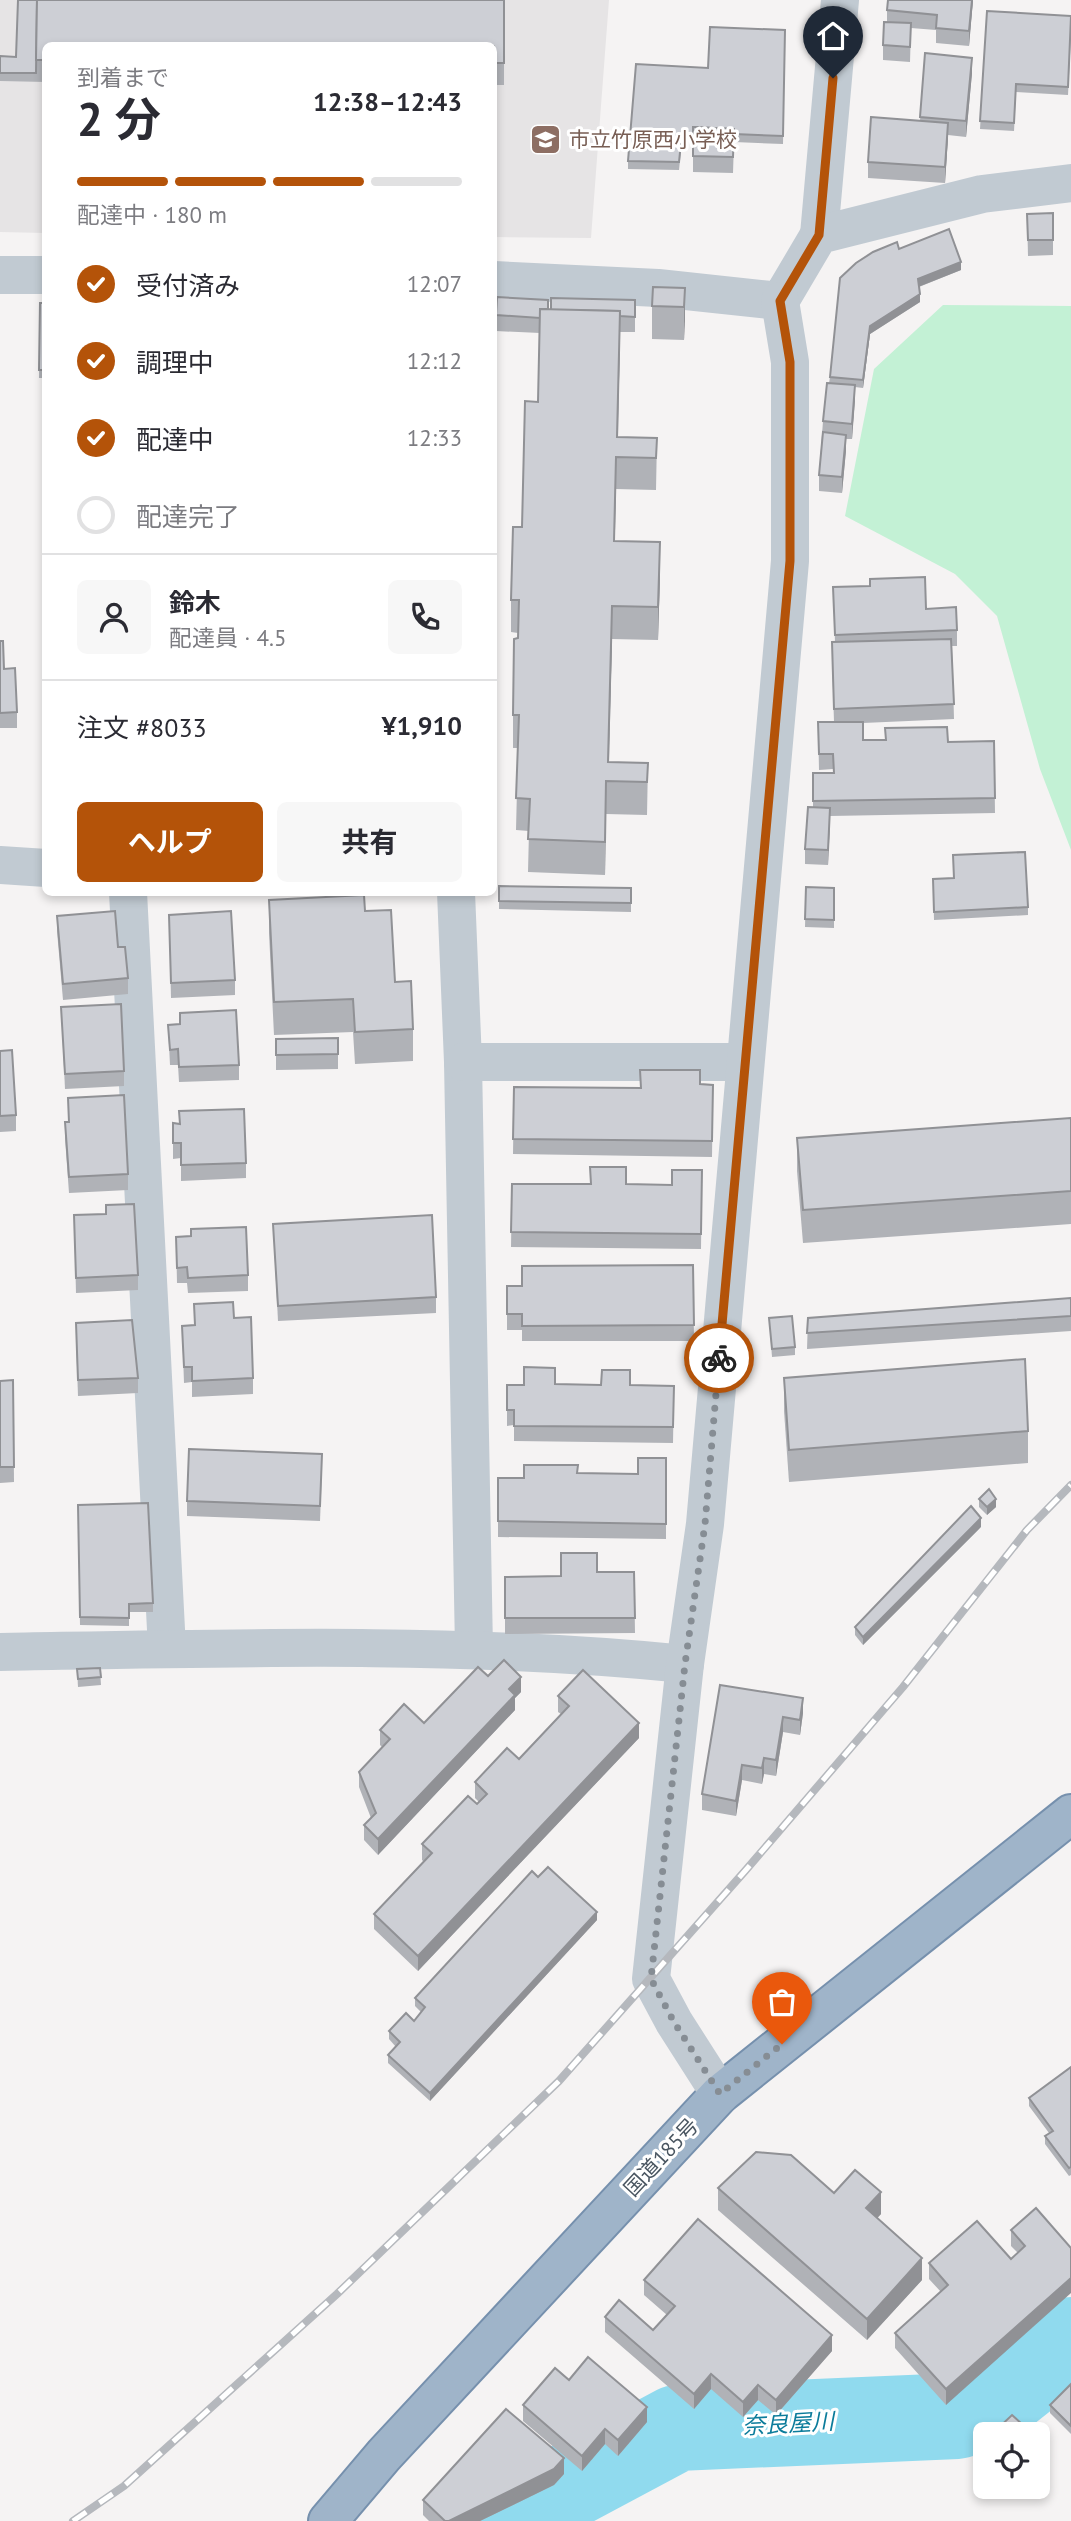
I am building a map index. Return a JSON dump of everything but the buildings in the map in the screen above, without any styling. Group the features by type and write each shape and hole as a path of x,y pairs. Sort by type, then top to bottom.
{"highway":[{"name":"国道185号","path":"328,2521 384,2455 720,2094 1071,1814"}],"street":[{"path":"720,2094 674,2022 651,1979 685,1664 705,1524 790,561 790,362 780,301 819,235 840,0"},
{"path":"819,235 982,194 1071,183"},
{"path":"0,275 42,275"},
{"path":"497,280 658,288 780,301"},
{"path":"0,866 42,868"},
{"path":"128,896 167,1649"},
{"path":"456,896 463,1062 474,1649"},
{"path":"463,1062 744,1062"},
{"path":"0,1652 474,1649 685,1664"}],"shaded area":[{"name":"市立竹原西小学校","path":"0,0 609,0 591,238 497,237 497,42 42,42 42,233 0,232"}],"green space":[{"path":"943,305 1071,306 1071,850 1040,769 997,616 955,574 845,516 874,369"}],"waterway":[{"name":"奈良屋川","path":"503,2521 677,2428 957,2416 985,2408 1071,2340"}],"railway":[{"path":"73,2521 124,2486 337,2294 559,2081 745,1871 903,1687 1027,1530 1071,1485"}],"way so far":[{"path":"719,1358 705,1524 685,1664 651,1979 674,2022 720,2094 782,2044"}],"place":[{"name":"市立竹原西小学校","path":"546,139"}],"route":[{"path":"719,1358 790,561 790,362 780,301 819,235 833,78"}]}
